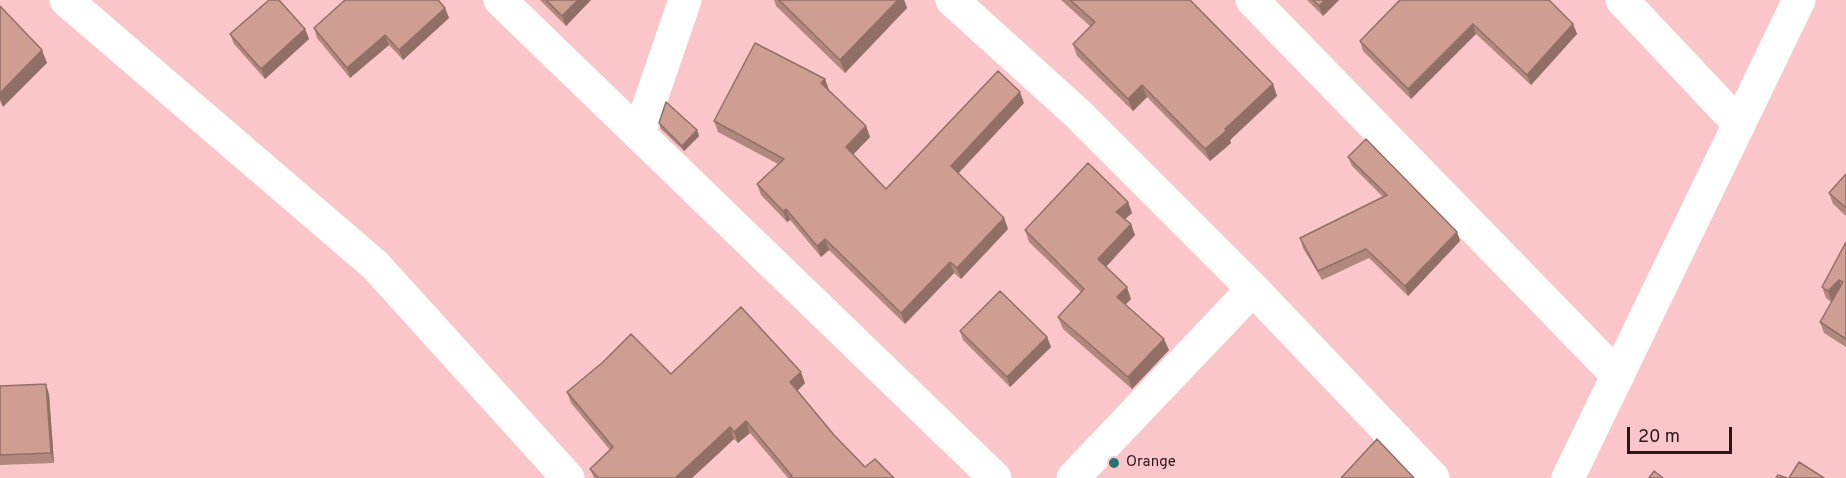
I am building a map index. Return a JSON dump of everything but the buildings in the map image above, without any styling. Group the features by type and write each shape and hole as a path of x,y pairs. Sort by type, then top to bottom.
{"street":[{"path":"66,0 375,265 568,478"},
{"path":"500,0 995,478"},
{"path":"639,134 685,0"},
{"path":"952,0 1077,113 1253,289 1433,478"},
{"path":"1252,0 1618,375"},
{"path":"1622,0 1739,124"},
{"path":"1568,478 1799,0"},
{"path":"1073,478 1253,289"}],"place":[{"name":"Orange","path":"1114,463"}]}
